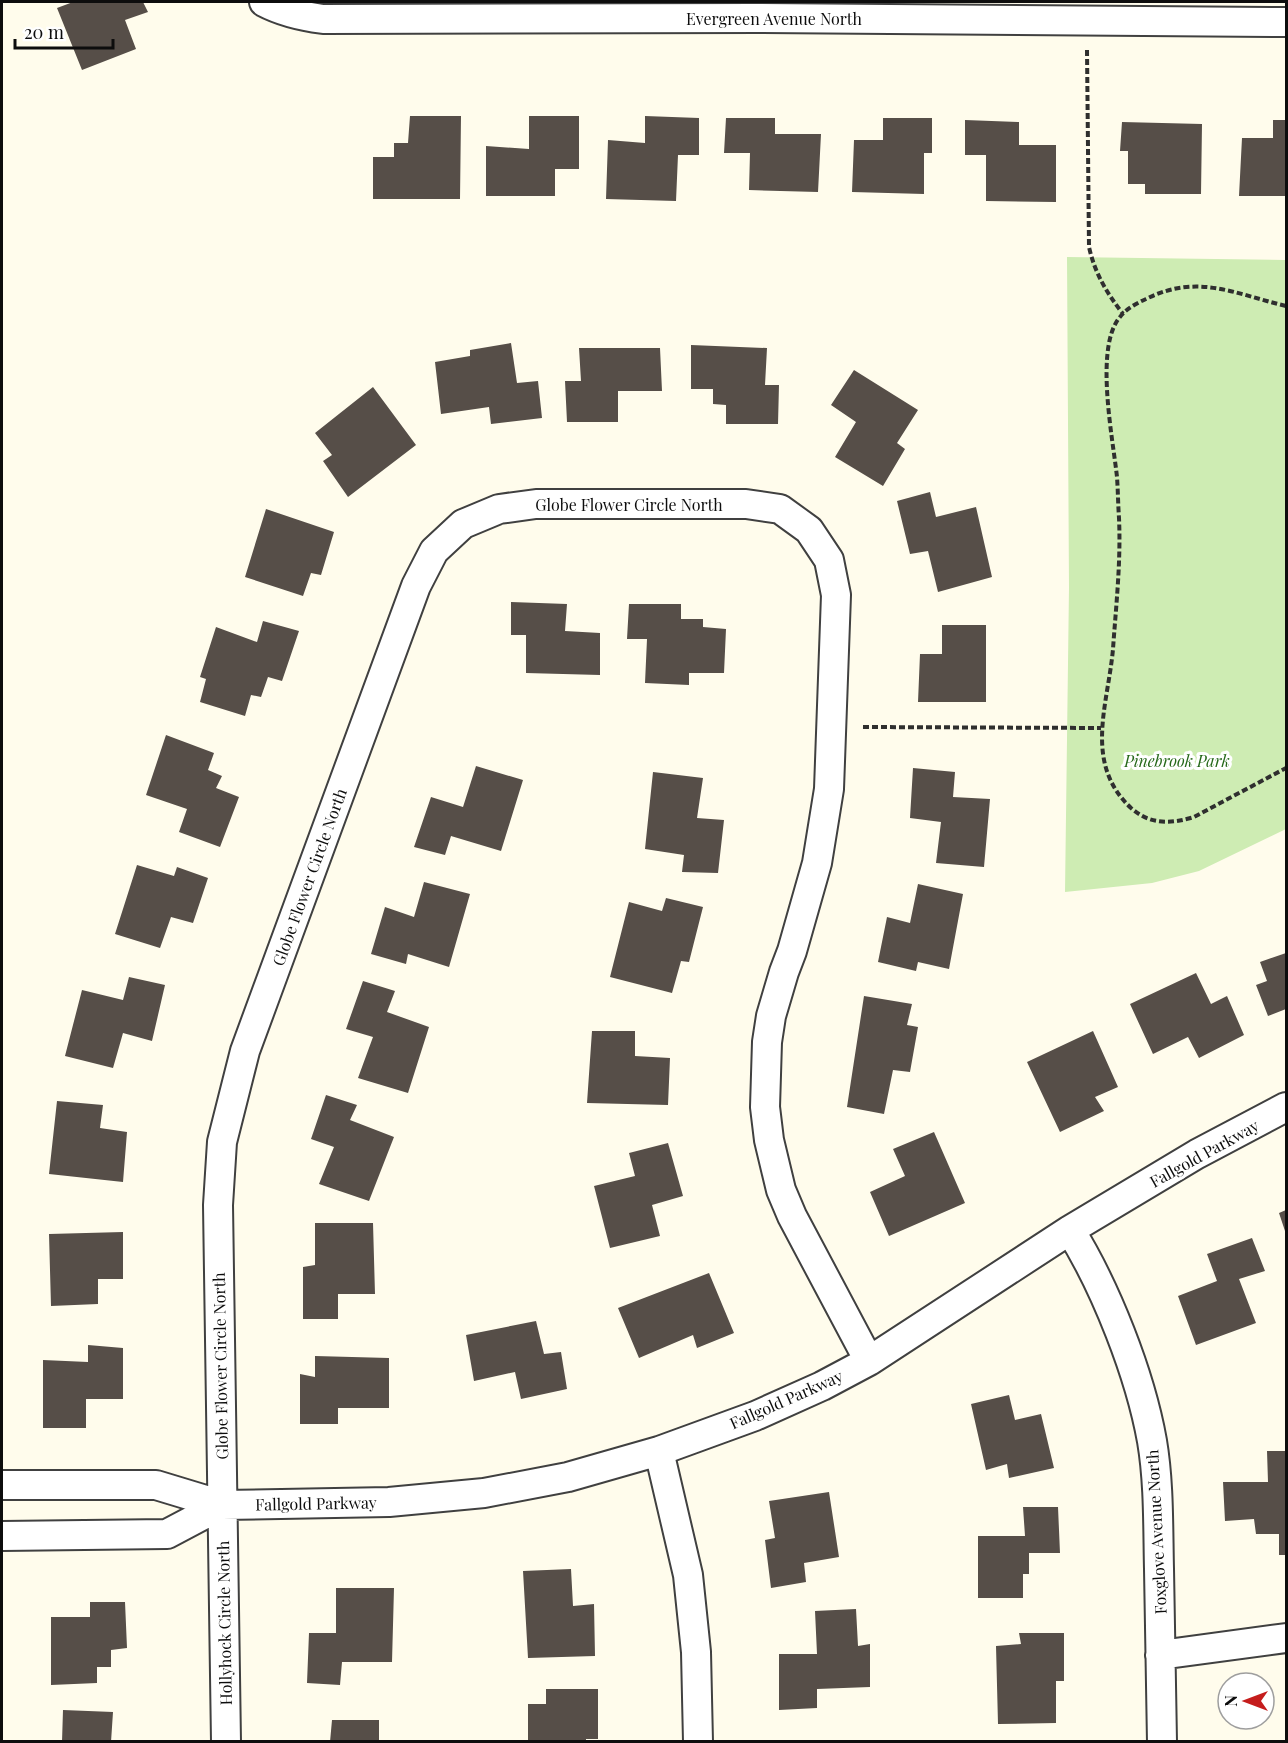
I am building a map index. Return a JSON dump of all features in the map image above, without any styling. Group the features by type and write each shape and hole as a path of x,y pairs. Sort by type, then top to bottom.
{"street":[{"name":"Evergreen Avenue North","path":"264,2 279,10 323,19 759,10 1086,22 1287,22"},
{"name":"Globe Flower Circle North","path":"222,1505 218,1204 222,1142 228,1110 245,1051 416,586 434,551 464,524 499,509 536,504 747,504 780,509 809,530 829,560 836,595 829,789 817,863 771,1016 767,1042 765,1107 769,1140 781,1190 792,1216 869,1361"},
{"name":"Fallgold Parkway","path":"2,1485 156,1485 222,1505 389,1502 484,1493 568,1477 659,1451 755,1416 822,1386 869,1361 1070,1230 1197,1154 1287,1107"},
{"name":"Foxglove Avenue North","path":"1070,1230 1087,1257 1127,1352 1146,1413 1152,1443 1158,1522 1162,1742"},
{"path":"659,1451 688,1575 696,1652 698,1742"},
{"name":"Fallgold Parkway","path":"2,1536 167,1534 222,1505"},
{"name":"Hollyhock Circle North","path":"222,1505 226,1742"},
{"path":"1160,1655 1287,1638"}],"path":[{"path":"1086,22 1089,247 1093,266 1100,281 1108,296 1123,314"},
{"path":"1287,306 1225,289 1180,287 1158,293 1135,304 1119,318 1111,338 1106,362 1106,387 1117,479 1119,561 1112,661 1101,728 1105,768 1113,786 1131,808 1150,821 1179,822 1194,817 1287,768"},
{"path":"832,727 1101,728"}],"green space":[{"name":"Pinebrook Park","path":"1067,257 1286,260 1286,829 1199,871 1152,883 1065,892 1069,587"}],"building":[{"path":"73,2 143,2 148,12 125,20 136,49 82,70 57,8"},
{"path":"410,116 461,116 460,199 373,199 373,157 394,157 394,143 408,143"},
{"path":"529,116 579,116 579,169 555,169 555,196 486,196 486,146 529,149"},
{"path":"645,116 699,118 699,155 678,155 676,201 606,199 608,140 645,143"},
{"path":"726,118 775,118 775,134 821,134 818,192 749,190 750,153 724,153"},
{"path":"883,118 932,118 932,153 924,153 924,194 852,192 854,140 883,140"},
{"path":"965,120 1019,122 1019,145 1056,145 1056,202 986,201 986,155 965,155"},
{"path":"1273,120 1286,120 1286,196 1239,196 1242,138 1273,138"},
{"path":"1122,122 1202,124 1201,194 1145,194 1145,184 1128,184 1128,151 1120,151"},
{"path":"511,343 517,383 538,381 542,418 491,424 489,407 441,414 435,362 470,356 470,350"},
{"path":"691,345 767,348 765,385 779,385 778,424 726,424 726,405 713,404 713,389 691,389"},
{"path":"579,348 660,348 662,391 618,391 618,422 567,422 565,381 581,381"},
{"path":"854,370 918,410 897,443 905,449 883,486 835,457 856,422 831,405"},
{"path":"373,387 416,445 348,497 323,461 332,455 315,433"},
{"path":"930,492 936,517 976,507 992,577 938,592 928,551 910,554 897,501"},
{"path":"266,509 334,532 321,575 311,573 303,596 245,577"},
{"path":"511,602 567,604 565,631 600,633 600,675 526,673 526,635 511,635"},
{"path":"629,604 681,604 681,619 703,619 703,627 726,629 724,673 689,673 689,685 645,683 647,639 627,639"},
{"path":"263,621 299,631 282,681 268,677 261,697 251,695 245,716 200,702 206,679 200,677 216,627 257,642"},
{"path":"942,625 986,625 986,702 918,702 920,654 942,654"},
{"path":"166,735 214,753 208,770 222,776 216,788 239,797 220,847 179,832 187,809 146,795"},
{"path":"476,766 523,780 501,851 451,836 445,855 414,847 431,797 463,807"},
{"path":"913,768 955,772 953,797 990,799 984,867 936,863 941,822 910,818"},
{"path":"653,772 703,778 697,818 724,820 718,873 682,872 684,855 645,849"},
{"path":"137,865 174,876 177,867 208,878 193,923 171,917 160,948 115,934"},
{"path":"424,882 470,894 449,967 408,954 406,964 371,954 385,907 414,917"},
{"path":"918,884 963,894 949,969 918,962 916,971 878,962 887,917 910,923"},
{"path":"666,898 703,907 689,962 681,961 672,993 610,977 629,902 662,911"},
{"path":"1286,953 1286,1009 1268,1016 1256,985 1267,981 1260,962"},
{"path":"1196,973 1211,1004 1227,996 1244,1035 1199,1058 1188,1037 1153,1054 1130,1004"},
{"path":"129,977 165,985 152,1041 123,1033 113,1068 65,1056 82,990 123,1000"},
{"path":"363,981 395,991 387,1012 429,1027 408,1093 358,1078 373,1037 346,1029"},
{"path":"864,996 912,1004 907,1025 918,1027 910,1072 893,1070 884,1114 847,1107"},
{"path":"592,1031 635,1031 635,1056 670,1058 668,1105 587,1103"},
{"path":"1093,1031 1118,1087 1095,1097 1104,1111 1060,1132 1027,1062"},
{"path":"326,1095 357,1105 350,1120 394,1137 369,1201 319,1184 334,1147 311,1139"},
{"path":"57,1101 103,1105 100,1128 127,1132 123,1182 49,1174"},
{"path":"934,1132 965,1203 889,1236 870,1192 905,1176 893,1149"},
{"path":"668,1143 683,1196 652,1205 660,1236 610,1248 594,1186 635,1176 629,1153"},
{"path":"1286,1210 1286,1234 1279,1213"},
{"path":"315,1223 373,1223 375,1294 338,1294 338,1319 303,1319 303,1267 315,1265"},
{"path":"123,1232 123,1279 98,1279 98,1304 51,1306 49,1234"},
{"path":"1252,1238 1265,1271 1239,1279 1256,1323 1196,1345 1178,1296 1217,1281 1207,1254"},
{"path":"709,1273 734,1333 697,1348 693,1335 639,1358 618,1308"},
{"path":"536,1321 544,1354 561,1352 567,1389 521,1399 515,1372 474,1381 466,1335"},
{"path":"88,1345 123,1348 123,1399 86,1399 86,1428 43,1428 43,1360 88,1362"},
{"path":"315,1356 389,1358 389,1408 338,1408 338,1424 300,1424 300,1374 315,1377"},
{"path":"1009,1395 1015,1420 1041,1414 1054,1468 1009,1478 1007,1464 986,1470 971,1404"},
{"path":"1267,1451 1286,1451 1286,1555 1279,1555 1279,1534 1256,1534 1254,1519 1225,1521 1223,1482 1268,1482"},
{"path":"829,1492 839,1557 804,1563 806,1582 771,1588 765,1540 775,1538 769,1501"},
{"path":"1023,1507 1058,1507 1060,1553 1029,1553 1029,1574 1023,1574 1023,1598 978,1598 978,1536 1025,1536"},
{"path":"571,1569 573,1606 594,1604 595,1656 528,1658 523,1571"},
{"path":"336,1588 394,1588 392,1662 342,1662 340,1685 307,1683 309,1633 336,1633"},
{"path":"90,1602 125,1602 127,1648 111,1650 111,1667 97,1667 97,1683 51,1685 51,1617 90,1617"},
{"path":"856,1609 858,1646 870,1644 870,1687 817,1689 817,1708 779,1710 779,1654 817,1654 815,1611"},
{"path":"1019,1633 1064,1633 1064,1681 1056,1681 1056,1723 998,1724 996,1646 1021,1644"},
{"path":"546,1689 598,1689 598,1739 586,1739 586,1742 528,1742 528,1704 546,1704"},
{"path":"63,1710 113,1712 111,1742 62,1742"},
{"path":"332,1720 379,1720 379,1742 330,1742"}]}
